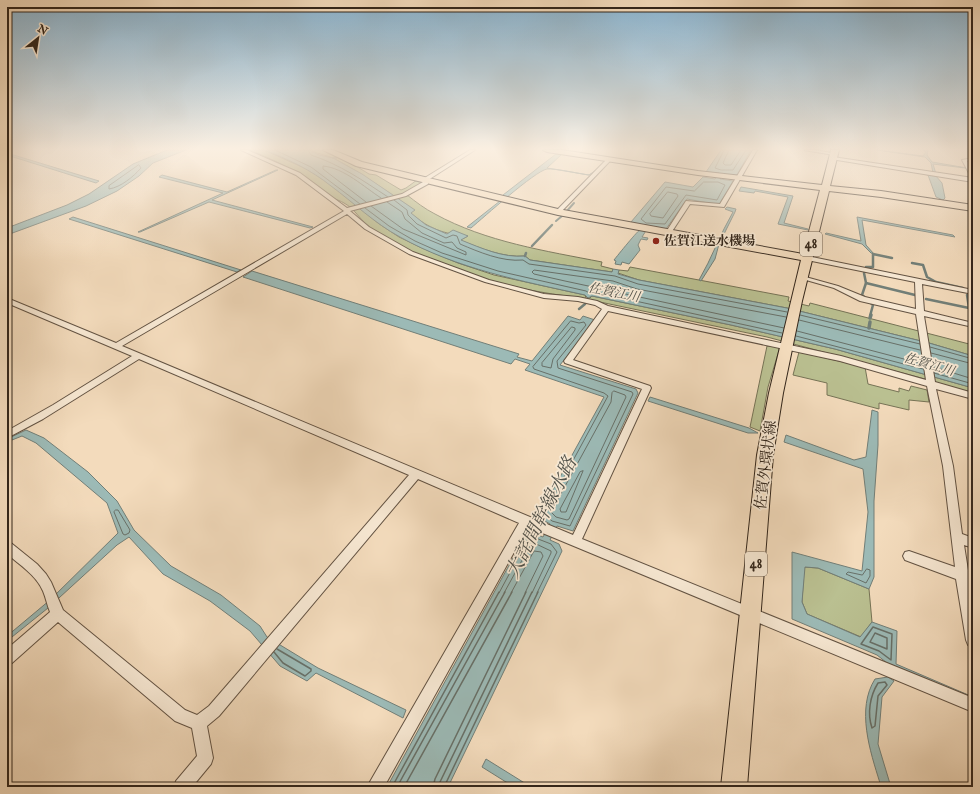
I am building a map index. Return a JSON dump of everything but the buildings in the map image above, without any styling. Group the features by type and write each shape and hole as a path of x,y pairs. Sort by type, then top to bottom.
{"main road":[{"path":"454,187 558,212 807,258"},
{"path":"817,187 973,208"},
{"name":"佐賀外環状線","path":"734,787 765,455 776,393 796,301 825,188"}],"street":[{"path":"315,187 367,228 387,240 412,253 487,281 544,296 578,299 597,303 606,308 787,345 931,382 973,396"},
{"path":"115,347 347,211 404,195 419,187"},
{"path":"558,212 582,187"},
{"path":"669,232 688,202 718,207 722,206 733,187"},
{"path":"807,258 973,292"},
{"path":"802,278 836,287 872,302 973,325"},
{"path":"918,281 920,313 931,382 948,466 962,575 973,640"},
{"path":"7,300 526,521 973,706"},
{"path":"576,542 647,388 568,361 606,308"},
{"path":"7,435 58,408 91,384 136,356"},
{"path":"199,723 214,711 280,636 416,474"},
{"path":"376,787 526,521"},
{"path":"958,537 973,542"},
{"path":"7,547 41,577 46,584 54,606 180,716 199,723"},
{"path":"909,556 962,575"},
{"path":"7,658 54,606"},
{"path":"182,787 205,758 199,723"}],"green space":[{"path":"318,187 334,187 378,223 399,237 458,263 494,275 585,295 586,298 590,298 592,296 731,325 835,349 973,388 973,394 925,379 767,337 576,297 528,290 477,277 427,259 404,248 371,228 347,205 333,198"},
{"path":"380,187 396,187 401,190 407,187 417,187 407,195 428,210 455,224 495,239 559,254 602,262 601,266 613,269 612,272 530,260 525,256 500,254 460,240 468,236 451,234 431,227 410,213 414,210"},
{"path":"630,267 789,297 788,301 809,306 810,303 973,345 973,356 929,343 787,308 639,280 618,273 619,270 628,271"},
{"path":"767,346 780,347 768,387 760,431 750,427"},
{"path":"799,352 865,367 868,384 899,392 899,388 909,391 911,386 927,390 929,402 909,400 909,410 879,403 879,409 827,395 827,383 793,375"},
{"path":"804,567 818,568 869,589 872,622 861,637 807,614 802,602"}],"water":[{"path":"99,187 123,187 86,206 7,235 7,228 67,205"},
{"path":"199,187 208,187 227,192 240,187 212,200 313,227 310,228 209,202 138,232 223,193"},
{"name":"佐賀江川","path":"333,187 381,187 415,210 411,213 426,225 447,234 453,230 468,236 461,240 492,252 525,256 530,260 612,272 613,269 619,270 618,274 639,280 787,308 929,343 973,356 973,388 835,349 731,325 592,296 588,298 585,295 514,279 467,266 444,258 400,237 373,219"},
{"path":"513,187 520,187 471,228 467,227 505,197 503,195"},
{"path":"661,187 729,187 719,205 687,199 666,229 649,226 642,237 648,238 647,240 641,239 638,245 640,250 629,264 622,262 621,265 615,264 616,261 614,260 643,225 631,222"},
{"path":"741,187 793,196 784,223 808,230 778,224 788,197 755,191 754,193 739,191"},
{"path":"932,187 943,187 945,198 943,200 936,197"},
{"path":"727,207 736,209 719,244 715,259 701,281 699,280 733,212 725,209"},
{"path":"73,217 241,270 237,272 69,219"},
{"path":"857,217 953,235 955,237 862,220 866,245 874,254 862,244 825,234 861,241"},
{"name":"大詫間幹線水路","path":"252,271 519,354 517,357 532,361 568,316 580,320 583,316 595,320 560,365 636,389 638,393 573,531 557,526 550,540 559,544 562,551 448,787 387,787 524,538 533,533 543,537 550,524 538,517 604,397 525,370 530,364 515,359 511,364 243,277"},
{"path":"650,397 749,428 758,433 748,433 648,401"},
{"path":"872,410 878,412 878,445 874,501 874,577 869,589 818,568 805,567 802,602 807,614 860,637 872,622 897,631 896,664 973,697 973,702 887,663 877,655 792,619 792,552 862,571 868,512 863,469 784,442 786,435 854,460 866,457"},
{"path":"26,430 44,438 88,472 117,501 134,530 171,566 221,595 260,626 267,637 318,668 406,710 403,718 316,673 307,681 280,666 250,631 210,601 163,574 129,537 117,545 48,608 7,641 7,636 50,600 118,533 107,503 36,443 22,436 7,442 7,439"},
{"path":"888,677 894,681 882,697 878,744 891,787 879,787 880,783 869,744 866,703 869,691 875,679"},
{"path":"486,759 531,787 514,787 482,767"}],"waterway":[{"path":"566,212 574,203"},
{"path":"556,221 562,216"},
{"path":"532,246 552,225"},
{"path":"866,267 873,267 873,254 892,258"},
{"path":"912,263 923,265 927,277 936,282 963,288"},
{"path":"864,273 866,283"},
{"path":"866,283 915,295"},
{"path":"866,283 862,295 873,305 870,316"},
{"path":"926,299 969,308 967,295"},
{"path":"579,309 585,304"},
{"path":"869,328 870,322"}],"place":[{"name":"佐賀江送水機場","path":"656,241"}]}
